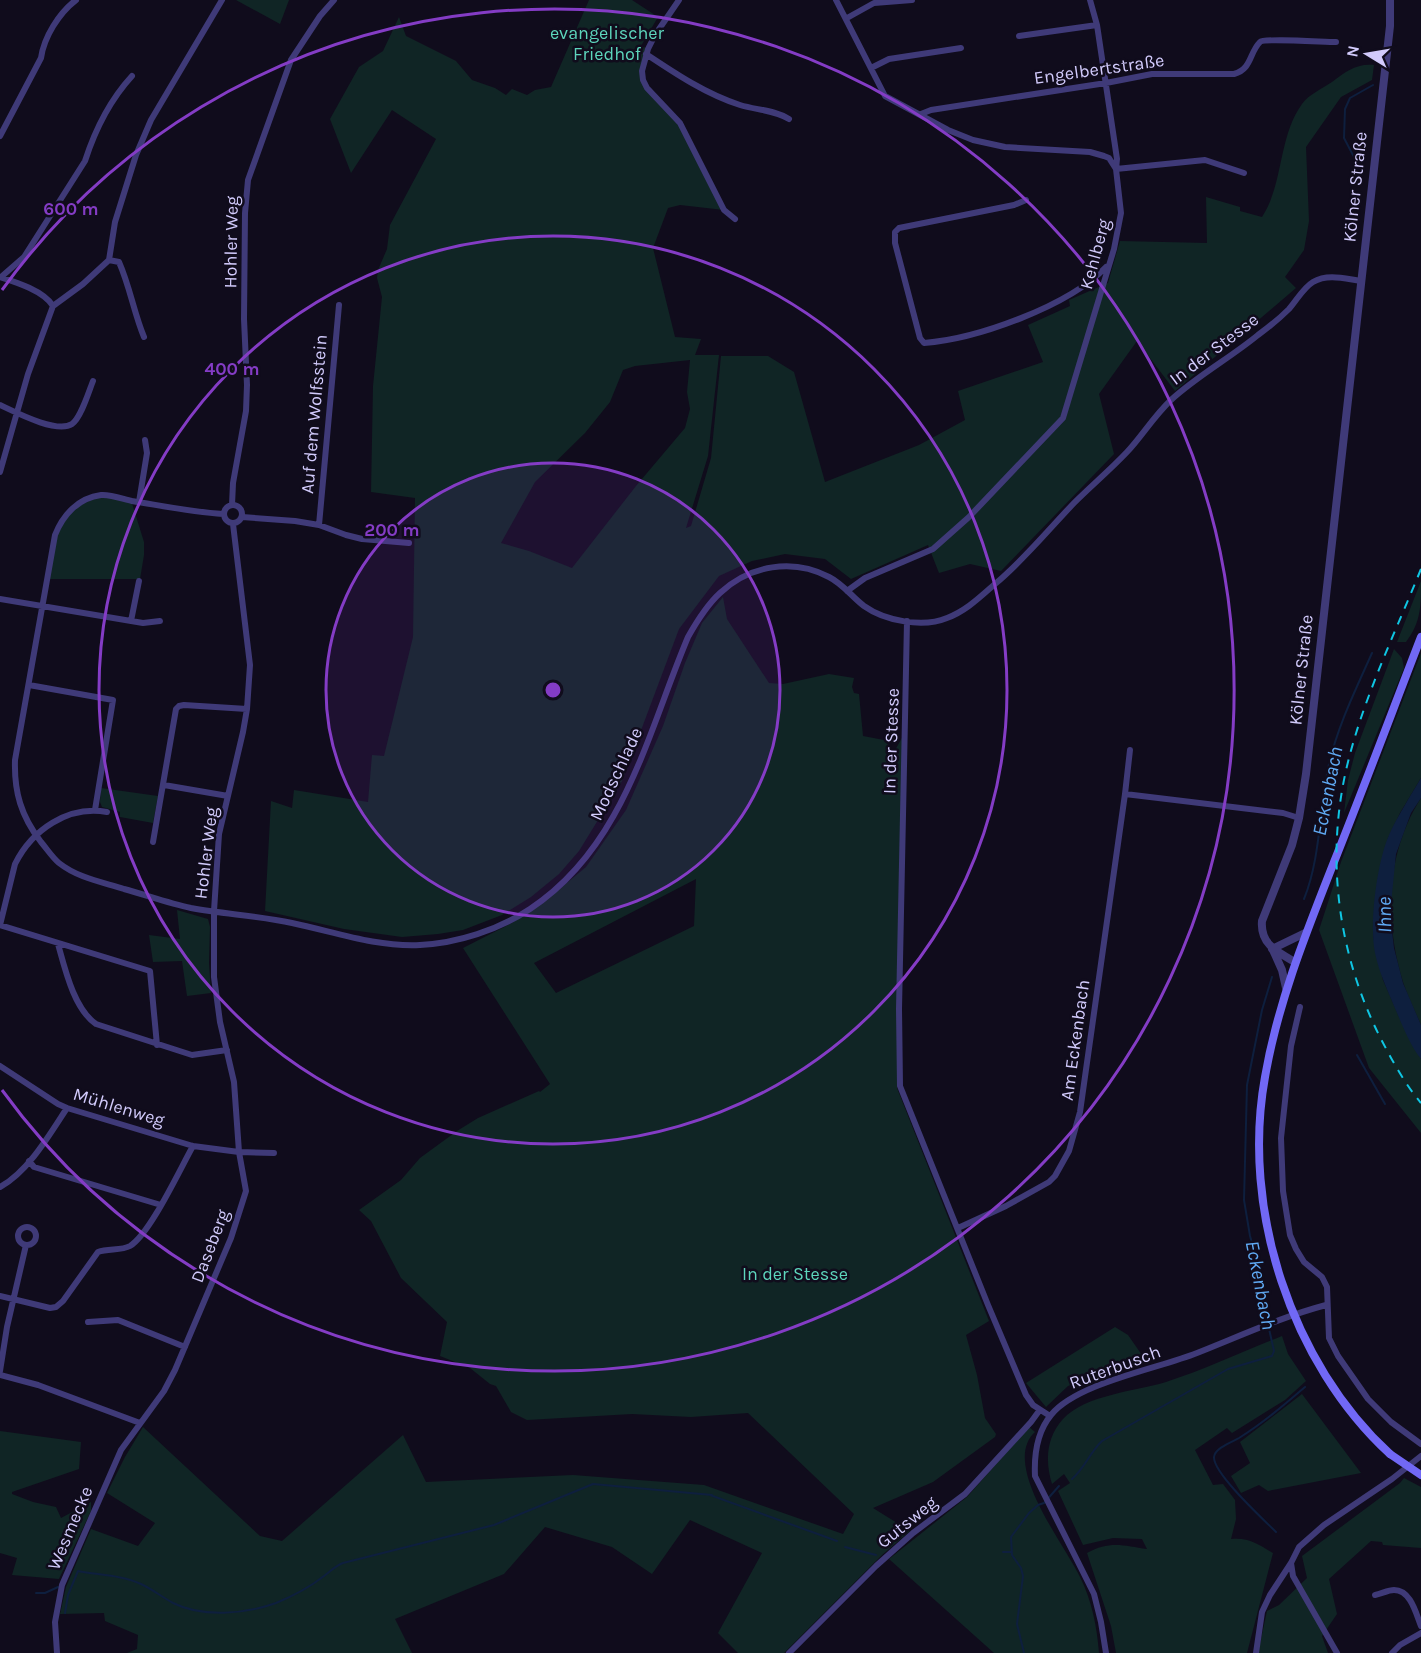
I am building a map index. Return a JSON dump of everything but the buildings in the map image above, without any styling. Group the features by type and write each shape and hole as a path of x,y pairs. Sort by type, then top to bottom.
{"main road":[{"path":"1421,637 1294,962 1264,1079 1260,1118 1260,1157 1266,1220 1276,1263 1307,1345 1325,1376 1360,1424 1390,1454 1421,1475"}],"street":[{"path":"0,136 41,58 54,26 64,9 76,0"},
{"path":"0,472 28,374 53,306 83,284 109,260 115,222 136,155 151,120 222,0"},
{"name":"Hohler Weg","path":"232,505 247,385 244,310 245,213 248,180 291,60 315,22 334,0"},
{"path":"679,0 654,35 646,54 642,71 643,80 647,88 680,123 724,210 735,219"},
{"path":"836,0 885,96 948,130 973,140 1005,147 1098,154 1109,158 1116,169 1205,160 1244,173"},
{"path":"847,18 874,3 912,0"},
{"name":"Kehlberg","path":"847,591 865,578 933,549 969,517 1063,418 1119,232 1121,213 1117,159 1106,83 1097,25 1090,0"},
{"name":"Kölner Straße","path":"1286,988 1272,949 1264,939 1262,921 1292,845 1306,774 1390,26 1390,0"},
{"path":"1019,36 1097,25"},
{"name":"Engelbertstraße","path":"921,114 931,110 1152,74 1230,75 1241,72 1249,65 1259,43 1264,39 1335,42"},
{"path":"871,68 889,59 962,48"},
{"path":"646,54 701,88 741,105 783,115 789,119"},
{"path":"53,306 50,300 1,277 24,257 85,162 90,145 118,92 132,76"},
{"path":"1026,200 1014,205 899,228 895,232 895,243 920,338 924,343 978,333 1032,312 1066,297 1100,274 1108,264"},
{"path":"109,260 119,262 136,319 144,337"},
{"name":"In der Stesse","path":"1039,1411 1029,1402 899,1079 908,621 944,620 970,605 1000,580 1129,450 1172,399 1258,336 1288,310 1313,282 1331,276 1362,281"},
{"name":"Auf dem Wolfsstein","path":"319,525 339,305"},
{"path":"0,405 51,426 65,426 72,424 77,418 93,381"},
{"path":"139,502 147,453 145,440"},
{"name":"Modschlade","path":"224,514 186,512 102,495 84,500 70,510 60,522 55,536 15,760 14,780 21,810 36,835 59,862 84,877 189,907 292,923 385,945 441,943 477,934 506,923 530,909 570,876 602,837 617,811 643,756 688,637 719,593 740,578 770,567 803,568 837,581 865,606 878,614 908,621"},
{"path":"232,505 240,509 242,517 239,522 233,524 225,520 224,514 227,507 232,505"},
{"path":"242,517 295,521 319,525 362,539 409,543"},
{"name":"Hohler Weg","path":"233,524 250,665 247,709 219,834 214,911 214,977 220,1022 234,1082 239,1152"},
{"path":"131,621 139,581"},
{"path":"0,599 143,623 160,621"},
{"path":"29,685 113,700 95,810"},
{"path":"153,842 175,717 179,706 247,709"},
{"name":"Am Eckenbach","path":"958,1228 1006,1206 1049,1182 1060,1170 1069,1151 1080,1112 1130,750"},
{"path":"164,785 228,796"},
{"path":"1125,794 1283,813 1299,818"},
{"path":"107,812 95,810 70,814 36,835 19,855 15,864 0,925 150,971 157,1045"},
{"path":"1272,949 1305,933"},
{"path":"58,944 66,972 86,1017 96,1024 192,1055 227,1050"},
{"path":"1272,949 1294,962"},
{"path":"1300,1007 1291,1046 1281,1138 1283,1191 1290,1235 1304,1262 1322,1277 1326,1287 1329,1338 1356,1384 1391,1422 1421,1444"},
{"name":"Mühlenweg","path":"0,1066 67,1108 193,1146 239,1152"},
{"path":"0,1187 29,1161 67,1108"},
{"path":"0,1296 50,1308 56,1307 63,1301 98,1252 131,1245 155,1217 193,1146"},
{"path":"239,1152 274,1153"},
{"name":"Daseberg","path":"140,1424 164,1391 227,1248 244,1198 246,1185 239,1152"},
{"path":"29,1161 34,1167 161,1205"},
{"path":"26,1245 13,1299 0,1373 39,1385 140,1424"},
{"path":"1294,1315 1326,1305"},
{"name":"Ruterbusch","path":"1106,1653 1094,1594 1035,1476 1036,1446 1050,1416 1062,1404 1089,1389 1198,1353 1264,1324 1294,1315"},
{"path":"88,1322 118,1320 185,1347"},
{"path":"1039,1411 1050,1416"},
{"name":"Gutsweg","path":"789,1653 876,1566 964,1494 1039,1411"},
{"name":"Wesmecke","path":"57,1653 56,1622 62,1585 121,1450 140,1424"},
{"path":"1256,1653 1262,1612 1299,1547 1324,1525 1392,1479 1421,1456"},
{"path":"1291,1563 1293,1576 1337,1653"},
{"path":"1375,1595 1394,1590 1406,1594 1421,1626"},
{"path":"1392,1653 1400,1645 1421,1633"}],"green space":[{"path":"236,0 289,0 280,24"},
{"name":"evangelischer Friedhof","path":"589,0 632,0 658,17 641,46 648,49 643,80 680,123 724,210 680,205 668,208 653,248 675,337 701,339 695,355 719,355 708,456 686,528 691,526 711,458 721,356 768,356 794,372 825,482 919,445 965,420 958,391 1043,362 1028,325 1070,306 1069,300 1108,283 1120,241 1207,243 1206,197 1240,207 1240,211 1262,217 1274,190 1289,131 1302,104 1352,69 1362,65 1374,65 1372,80 1341,97 1306,147 1309,221 1304,250 1285,277 1296,288 1175,391 1137,341 1099,394 1114,454 1001,571 970,564 939,573 928,545 851,579 825,559 785,554 752,561 719,576 679,629 622,781 579,851 559,874 531,897 502,915 463,930 402,937 344,929 265,911 271,801 292,808 294,790 368,802 372,755 384,756 413,637 415,498 371,492 373,386 382,297 377,278 387,249 390,225 436,139 392,110 351,173 330,119 359,67 383,51 399,17 406,36 456,61 472,80 495,88 506,95 512,89 527,95 535,90 551,87","holes":["690,360 687,392 690,409 685,428 572,568 501,543 535,482 585,433 610,402 623,370 635,366"]},
{"path":"102,495 131,500 144,542 140,579 47,579 55,535 70,510"},
{"path":"1421,581 1420,606 1415,628 1406,642 1397,642"},
{"path":"723,597 727,619 769,683 783,684 829,674 854,678 852,687 854,693 859,694 863,736 884,740 894,752 903,736 897,1088 989,1321 966,1335 985,1418 996,1434 995,1437 933,1482 873,1508 910,1531 882,1555 784,1653 738,1653 718,1633 762,1553 690,1520 652,1574 612,1547 545,1527 504,1574 395,1619 412,1653 127,1653 137,1649 138,1635 105,1621 104,1613 60,1614 66,1587 91,1529 138,1546 155,1523 107,1493 143,1427 260,1536 282,1541 403,1435 426,1482 573,1475 704,1485 843,1534 854,1514 748,1413 691,1417 632,1414 527,1420 511,1412 496,1386 470,1368 440,1356 447,1322 401,1278 371,1221 359,1210 401,1180 420,1158 457,1131 478,1118 540,1092 550,1084 463,948 512,923 550,897 586,867 626,810 663,726 702,623","holes":["696,879 694,926 556,993 534,963"]},
{"path":"1394,649 1402,658 1404,668 1344,813 1348,780 1355,753"},
{"path":"1421,653 1421,778 1388,838 1376,892 1373,936 1383,980 1421,1059 1421,1133 1369,1068 1319,930 1341,862"},
{"path":"101,788 158,796 153,823 120,817 120,812 102,807"},
{"path":"1421,798 1421,1025 1403,982 1397,959 1391,911 1395,864 1401,841 1409,819"},
{"path":"177,910 208,919 211,993 187,996 182,961 153,962 149,935 180,939"},
{"path":"1115,1327 1128,1335 1144,1358 1068,1386 1046,1407 1026,1383"},
{"path":"1282,1336 1288,1354 1306,1381 1285,1400 1232,1433 1227,1428 1195,1450 1213,1485 1223,1484 1235,1500 1236,1519 1231,1539 1248,1540 1273,1553 1247,1653 1116,1653 1111,1626 1087,1553 1110,1545 1147,1549 1142,1539 1113,1538 1083,1545 1058,1491 1070,1483 1064,1474 1052,1484 1048,1467 1050,1442 1057,1426 1084,1404 1181,1377"},
{"path":"1302,1394 1361,1473 1268,1491 1259,1485 1241,1493 1231,1476 1250,1463 1240,1442"},
{"path":"1029,1427 1035,1432 1026,1446 1025,1464 1030,1484 1088,1595 1099,1653 994,1653 889,1559 967,1497"},
{"path":"0,1431 81,1442 79,1469 12,1492 12,1494 33,1502 56,1507 61,1518 91,1502 91,1511 59,1579 12,1575 17,1558 0,1553"},
{"path":"1404,1478 1421,1487 1421,1548 1383,1545 1382,1542 1371,1541 1329,1579 1337,1614 1322,1636 1328,1653 1258,1653 1267,1611 1279,1605 1307,1578 1302,1556"}],"water":[{"name":"Ihne","path":"1421,778 1421,798 1411,813 1396,854 1390,914 1394,948 1403,983 1421,1025 1421,1059 1406,1034 1381,974 1373,941 1373,926 1378,877 1385,847 1396,820"}],"waterway":[{"path":"1354,169 1355,159 1344,138 1345,109 1350,98 1373,85"},
{"name":"Eckenbach","path":"1304,899 1314,866 1326,781 1337,735 1372,653"},
{"name":"Eckenbach","path":"1072,1479 1102,1441 1228,1369 1272,1356 1274,1351 1263,1302 1264,1285 1250,1236 1244,1200 1247,1085 1262,1010 1272,977"},
{"path":"1357,1055 1385,1104"},
{"path":"1276,1532 1221,1474 1214,1457 1221,1448 1256,1426 1305,1387"},
{"path":"65,1613 68,1595 78,1571 134,1581 173,1603 197,1611 224,1613 264,1607 301,1591 343,1563 494,1525 593,1484 712,1495 710,1495 837,1541"},
{"name":"Eckenbach","path":"1024,1653 1017,1624 1023,1576 1021,1568 1012,1555 1011,1537 1029,1513 1044,1503 1059,1486"},
{"path":"845,1547 876,1555"},
{"path":"1003,1552 1012,1552"},
{"path":"36,1593 45,1593 58,1587"}],"railway":[{"path":"1421,569 1380,666 1354,741 1340,801 1337,836 1340,906 1355,975 1382,1041 1421,1103"}]}
